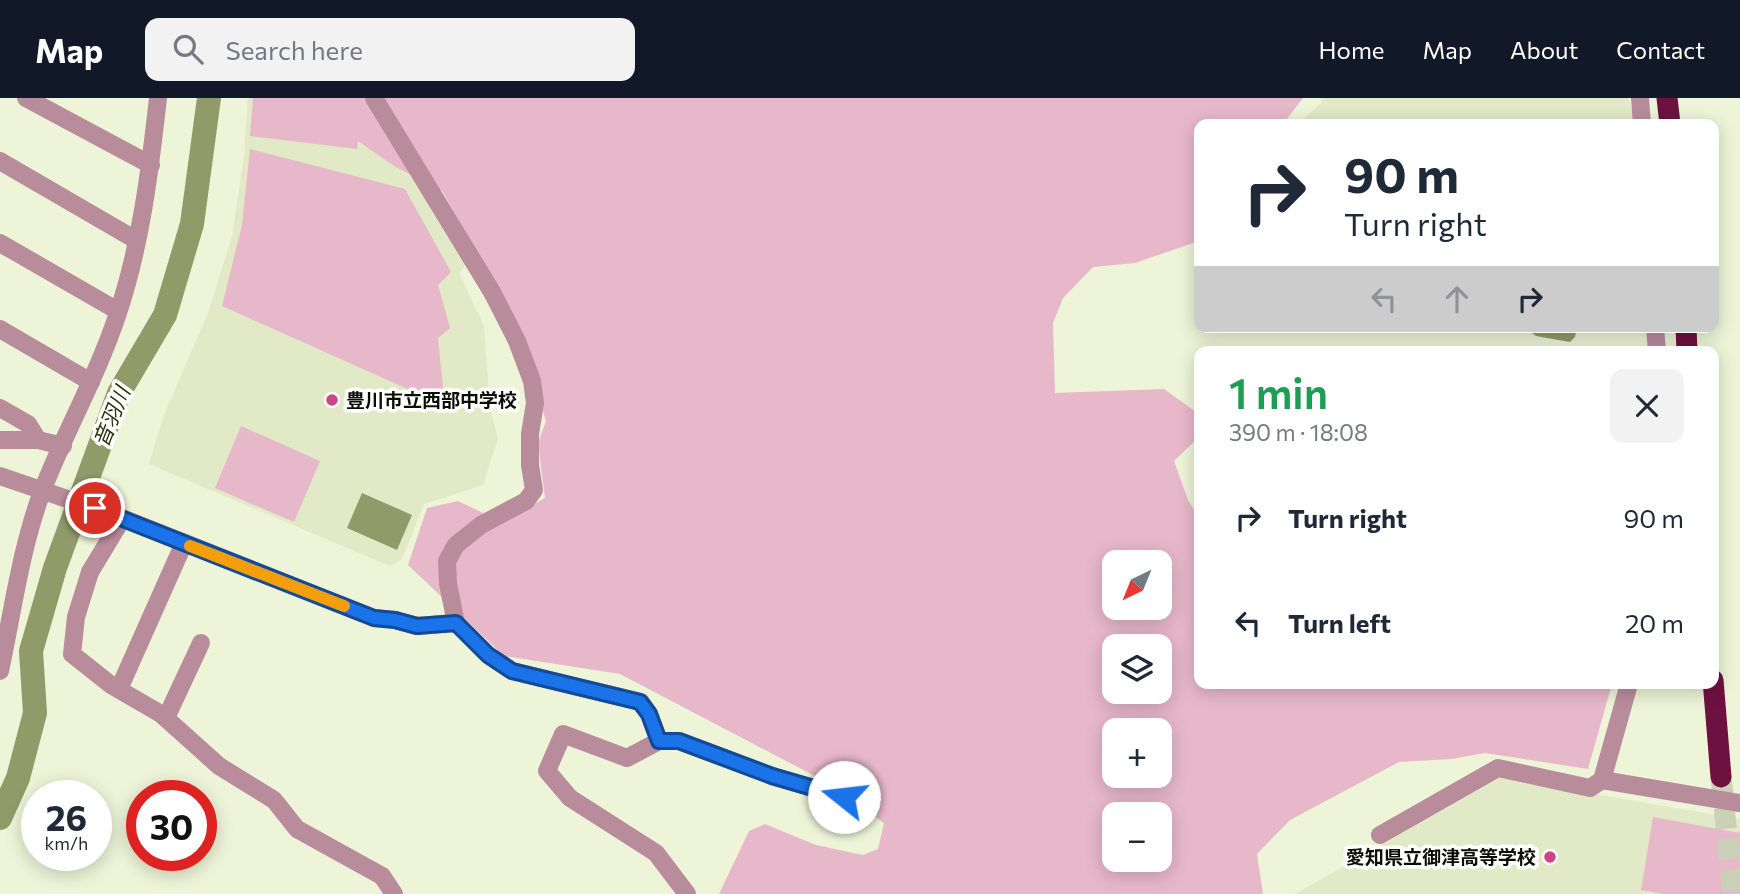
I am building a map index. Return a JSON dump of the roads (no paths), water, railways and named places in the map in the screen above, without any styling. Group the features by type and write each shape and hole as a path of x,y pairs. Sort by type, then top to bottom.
{"highway":[{"path":"1659,98 1661,119"},
{"path":"1667,98 1669,119"},
{"path":"1705,689 1716,778 1713,689"}],"street":[{"path":"26,98 150,165"},
{"path":"0,671 24,551 43,490 91,382 118,312 136,240 150,165 158,98"},
{"path":"374,98 492,292 517,341 533,381 535,403 530,434 530,465 534,490 526,501 481,525 456,545 447,561 456,623 488,655 512,671 640,702 649,714 659,741"},
{"path":"1640,98 1642,119"},
{"path":"0,161 136,240"},
{"path":"0,243 118,312"},
{"path":"0,328 91,382"},
{"path":"0,408 28,424 38,440"},
{"path":"0,440 38,440 63,446"},
{"path":"0,476 119,517 374,618 417,626 456,623"},
{"path":"119,517 90,572 76,617 72,654 119,689 166,718 219,766 274,800 297,829 382,876 394,894"},
{"path":"119,689 184,543"},
{"path":"166,718 201,642"},
{"path":"1380,835 1498,768 1590,788 1602,780 1628,689"},
{"path":"687,894 656,853 570,798 547,771 563,734 627,758 659,741 679,741 772,776 844,797"},
{"path":"1602,780 1740,803"}],"waterway":[{"name":"音羽川","path":"0,818 18,778 35,713 31,651 55,568 119,393 165,315 192,224 209,98"}],"tunnel":[{"path":"1721,777 1733,894"}],"place":[{"name":"豊川市立西部中学校","path":"332,400"},
{"name":"愛知県立御津高等学校","path":"1550,857"}]}
